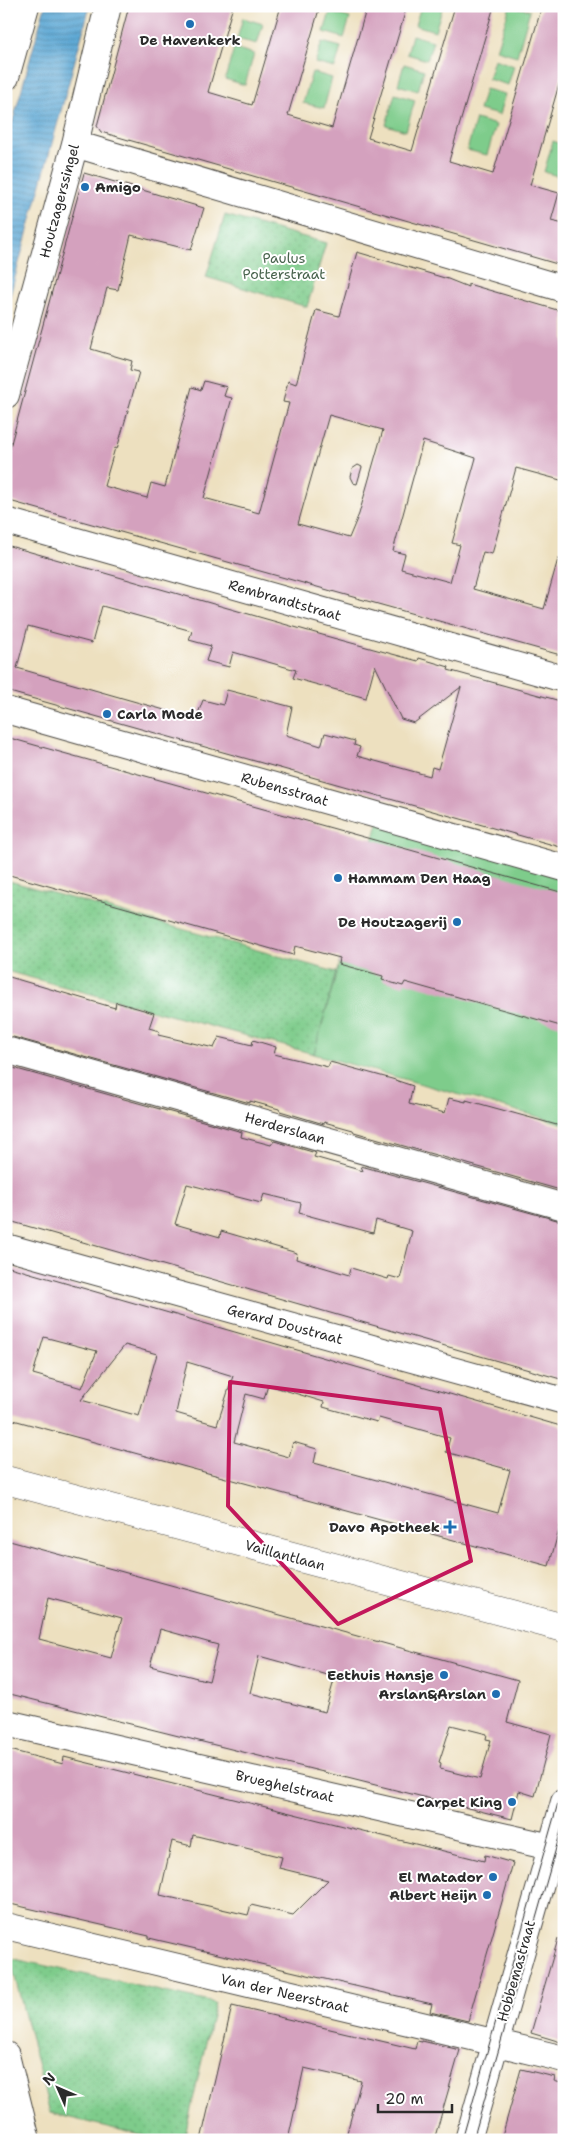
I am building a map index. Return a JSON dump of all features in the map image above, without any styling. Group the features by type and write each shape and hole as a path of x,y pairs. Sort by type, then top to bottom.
{"main road":[{"name":"Vaillantlaan","path":"6,1480 564,1628"}],"street":[{"path":"6,78 26,6"},
{"name":"Houtzagerssingel","path":"6,395 75,144 108,6"},
{"path":"75,144 564,289"},
{"name":"Rembrandtstraat","path":"6,522 564,679"},
{"name":"Rubensstraat","path":"6,710 564,868"},
{"name":"Herderslaan","path":"6,1050 564,1207"},
{"name":"Gerard Doustraat","path":"6,1247 564,1401"},
{"name":"Brueghelstraat","path":"6,1723 557,1848"},
{"name":"Hobbemastraat","path":"468,2140 496,2042 557,1848 564,1802"},
{"name":"Van der Neerstraat","path":"6,1926 564,2059"},
{"path":"6,2055 28,2140 6,2134"}],"highlighted area":[{"path":"230,1382 440,1409 471,1561 338,1624 228,1506"}],"green space":[{"path":"421,6 443,6 435,31 415,25"},
{"path":"510,6 530,10 517,56 496,50"},
{"path":"330,12 350,18 344,38 324,32"},
{"path":"243,18 263,24 257,44 237,39"},
{"path":"412,35 433,41 427,60 407,54"},
{"path":"322,42 341,47 335,68 315,63"},
{"path":"234,48 254,54 245,85 225,79"},
{"path":"494,59 514,66 508,85 488,79"},
{"path":"404,64 424,70 418,91 398,85"},
{"path":"312,72 332,78 324,108 303,103"},
{"path":"485,89 505,94 499,115 479,110"},
{"path":"395,94 415,100 406,131 386,125"},
{"path":"476,119 496,125 487,155 467,150"},
{"path":"553,141 564,145 564,178 544,172"},
{"name":"Paulus Potterstraat","path":"225,215 326,243 307,307 206,277"},
{"name":"De Houtzagerij","path":"380,816 564,872 564,1124 314,1054"},
{"path":"6,880 336,972 314,1054 6,971"},
{"path":"10,1958 215,2003 184,2140 161,2140 50,2113"}],"water":[{"path":"45,6 90,6 6,310 6,145"}],"building":[{"path":"129,6 233,6 208,92 252,105 281,6 320,6 288,115 332,128 367,6 407,6 368,138 412,151 455,6 494,6 449,161 493,174 542,6 564,6 564,67 530,185 559,193 551,221 564,224 564,266 101,132 97,126"},
{"path":"84,173 204,208 191,250 131,235 118,290 107,288 91,349 132,361 130,370 139,372 117,449 115,448 104,486 147,498 151,483 165,487 192,387 201,390 204,381 227,387 224,396 232,398 204,498 259,513 289,403 283,402 288,381 296,384 316,310 339,316 357,252 448,279 468,287 468,284 564,312 564,481 516,468 492,554 483,552 473,589 544,609 558,559 564,560 564,656 6,500 6,462","holes":["329,415 383,430 359,514 349,538 298,524","423,441 476,458 452,543 460,545 450,582 401,569 405,554 393,551"]},
{"path":"358,465 362,467 357,484 353,483 350,477 352,469"},
{"path":"6,545 333,638 418,661 419,658 449,667 448,670 564,702 564,848 6,691","holes":["102,606 192,631 189,640 211,646 206,661 229,667 233,652 296,670 293,678 366,698 375,665 401,719 414,723 461,687 438,769 432,767 430,776 357,756 360,747 354,745 355,741 325,733 321,746 286,735 292,707 227,690 223,705 203,700 196,719 17,668 28,626 92,643"]},
{"path":"6,737 564,893 564,1027 405,982 403,986 382,980 383,976 339,964 340,958 295,946 293,955 6,874 6,823 12,803 6,802"},
{"path":"6,976 115,1008 116,1002 154,1013 149,1028 159,1031 158,1035 214,1048 219,1037 252,1045 253,1040 276,1047 274,1054 328,1067 330,1062 392,1079 413,1086 409,1104 445,1113 449,1098 466,1102 466,1100 564,1127 564,1191 354,1132 353,1130 324,1122 324,1124 280,1111 279,1109 250,1101 250,1103 6,1035"},
{"path":"6,1066 242,1132 241,1137 271,1145 274,1141 316,1153 314,1157 363,1171 361,1166 564,1222 564,1380 6,1220","holes":["187,1184 261,1203 264,1194 301,1203 299,1213 373,1233 376,1220 412,1231 400,1279 389,1276 388,1279 351,1268 349,1275 296,1259 297,1253 221,1231 220,1237 175,1224"]},
{"path":"6,1266 564,1427 564,1512 549,1566 6,1418","holes":["44,1337 97,1351 82,1388 33,1374","125,1345 157,1354 139,1416 81,1400","187,1362 233,1376 217,1425 176,1413","268,1385 324,1402 323,1407 377,1422 379,1418 450,1438 446,1452 510,1470 498,1513 314,1463 317,1449 293,1442 289,1457 234,1442 246,1394 264,1399"]},
{"path":"6,1540 518,1680 507,1722 551,1734 535,1796 519,1791 512,1819 6,1693","holes":["48,1598 122,1618 111,1658 39,1639","160,1629 218,1645 209,1681 150,1666","259,1656 335,1677 325,1712 250,1693","451,1725 487,1734 486,1739 491,1740 480,1779 440,1769 441,1763 439,1762"]},
{"path":"6,1749 63,1764 64,1757 484,1861 485,1855 513,1863 468,2021 430,2012 432,2004 6,1903","holes":["193,1835 282,1857 279,1868 328,1880 293,1915 251,1905 248,1915 160,1895 172,1841 191,1846"]},
{"path":"558,1939 564,1940 564,2043 531,2033"},
{"path":"232,2006 415,2049 417,2041 422,2041 460,2050 434,2140 345,2140 361,2081 304,2068 288,2140 201,2140"},
{"path":"521,2069 555,2077 554,2081 564,2084 564,2140 501,2140"}],"tram line":[{"path":"462,2140 564,1782"},
{"path":"473,2140 564,1820"}],"place":[{"name":"De Havenkerk","path":"190,24"},
{"name":"Amigo","path":"85,187"},
{"name":"Carla Mode","path":"107,714"},
{"name":"Hammam Den Haag","path":"338,878"},
{"name":"De Houtzagerij","path":"457,922"},
{"name":"Davo Apotheek","path":"450,1527"},
{"name":"Eethuis Hansje","path":"444,1675"},
{"name":"Arslan&Arslan","path":"496,1694"},
{"name":"Carpet King","path":"512,1802"},
{"name":"El Matador","path":"493,1877"},
{"name":"Albert Heijn","path":"487,1895"}]}
